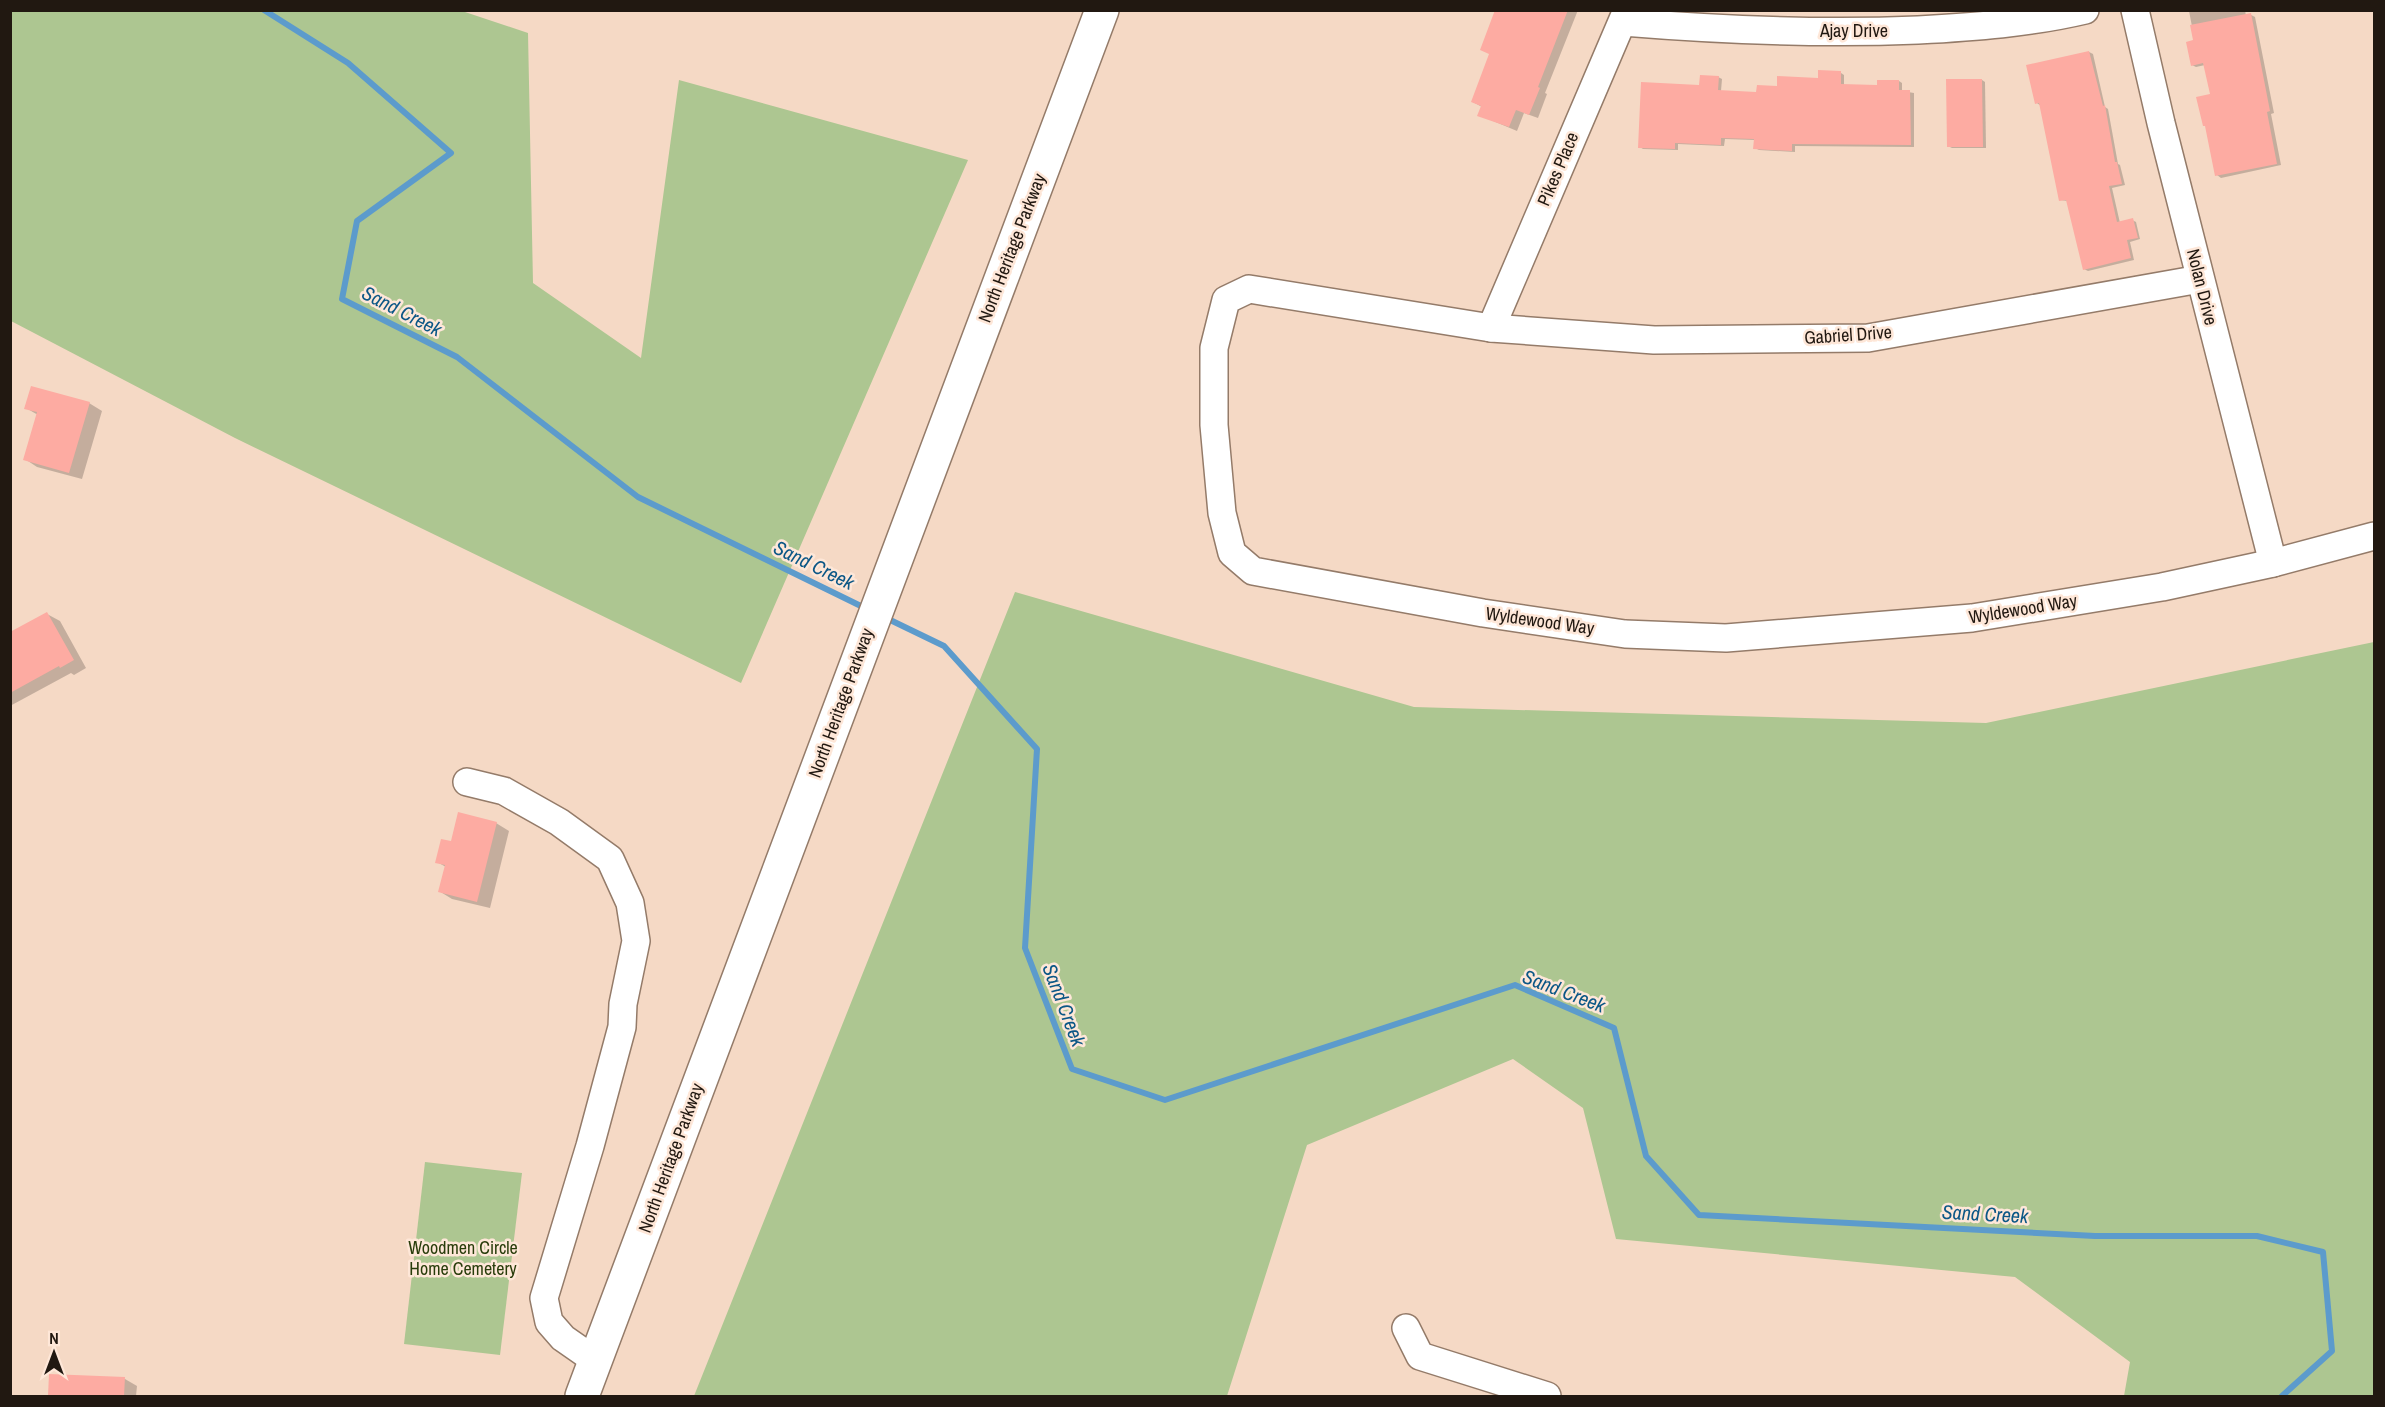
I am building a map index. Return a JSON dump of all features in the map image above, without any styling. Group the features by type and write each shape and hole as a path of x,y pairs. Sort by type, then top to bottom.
{"main road":[{"name":"North Heritage Parkway","path":"582,1396 1102,10"}],"street":[{"name":"Ajay Drive","path":"1625,16 1686,27 1857,33 1970,28 2055,18 2085,10"},
{"name":"Nolan Drive","path":"2134,10 2273,563"},
{"name":"Pikes Place","path":"1491,328 1625,16"},
{"name":"Gabriel Drive","path":"1491,328 1654,340 1868,338 2200,279"},
{"name":"Wyldewood Way","path":"1491,328 1249,289 1226,300 1214,348 1214,425 1222,513 1232,553 1253,571 1483,613 1625,634 1726,638 1972,618 2162,587 2273,563 2374,536"},
{"path":"467,782 504,791 567,828 610,860 630,903 636,941 623,1004 622,1027 590,1146 544,1298 549,1322 563,1338 596,1361"},
{"path":"1406,1328 1420,1356 1547,1396"}],"green space":[{"path":"11,11 462,11 528,33 533,283 641,358 679,80 968,160 741,683 235,438 11,321"},
{"path":"1015,592 1414,707 1986,723 2374,642 2374,1396 2124,1396 2130,1362 2015,1277 1616,1239 1583,1108 1513,1059 1307,1145 1227,1396 694,1396"},
{"name":"Woodmen Circle Home Cemetery","path":"425,1162 522,1173 500,1355 404,1344"}],"building":[{"path":"1495,10 1568,10 1529,115 1516,110 1509,127 1477,116 1481,106 1471,102 1489,54 1480,50"},
{"path":"2251,13 2270,111 2267,112 2277,164 2215,176 2205,126 2203,126 2196,97 2210,94 2203,63 2191,66 2186,42 2193,40 2190,25"},
{"path":"2089,51 2103,106 2105,105 2115,162 2117,162 2122,184 2109,186 2117,222 2133,218 2138,238 2127,240 2131,258 2083,270 2066,200 2059,201 2039,103 2035,104 2026,65"},
{"path":"1818,70 1841,71 1841,84 1877,85 1877,80 1899,80 1899,90 1910,90 1911,145 1792,144 1792,151 1753,149 1754,139 1721,138 1721,145 1675,143 1675,149 1638,148 1641,82 1699,85 1700,75 1719,76 1718,90 1756,92 1757,85 1777,86 1777,76 1818,78"},
{"path":"1946,79 1982,79 1983,147 1947,147"},
{"path":"31,386 90,402 69,473 23,460 37,412 24,409"},
{"path":"47,612 74,660 10,693 10,632"},
{"path":"458,812 497,822 477,902 438,892 445,865 435,863 441,839 451,841"},
{"path":"49,1374 125,1377 124,1396 48,1396"}],"waterway":[{"name":"Sand Creek","path":"264,10 348,63 451,153 357,221 342,299 457,357 638,497 867,609"},
{"name":"Sand Creek","path":"884,617 944,646 1037,749 1025,948 1072,1069 1165,1100 1515,985 1614,1028 1646,1156 1699,1215 2095,1236 2257,1236 2323,1252 2332,1351 2282,1396"}]}
